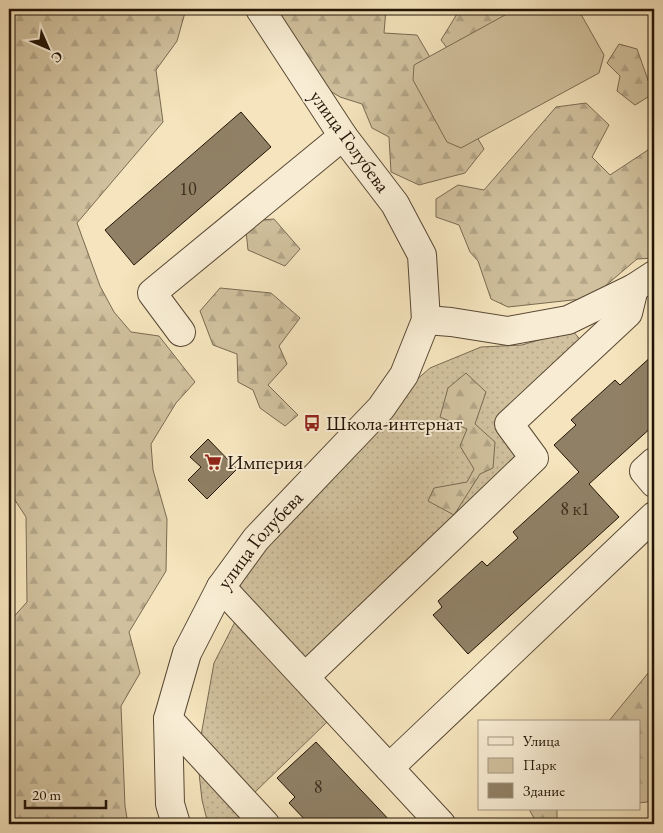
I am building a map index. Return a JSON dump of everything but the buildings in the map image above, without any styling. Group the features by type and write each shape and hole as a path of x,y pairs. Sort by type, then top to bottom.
{"street":[{"name":"улица Голубева","path":"176,824 170,804 168,719 187,653 220,587 256,538 381,408 404,375 426,320 422,256 395,204 343,136 260,9"},
{"path":"181,332 152,293 343,136"},
{"path":"426,320 508,331 568,320 644,282"},
{"path":"305,677 534,458 509,424 628,312 644,282"},
{"path":"654,462 644,472 654,483"},
{"path":"389,768 654,516"},
{"path":"220,587 440,824"},
{"path":"168,719 265,824"}],"green space":[{"path":"9,9 186,9 177,41 156,70 163,122 77,223 100,286 114,312 131,332 159,336 195,382 176,403 151,444 153,470 167,519 166,571 129,632 140,673 121,706 125,806 128,824 9,824 9,622 27,602 26,517 9,491"},
{"path":"276,9 386,9 384,33 417,35 484,149 465,173 419,185 391,172 389,137 372,128 362,104 340,97 299,72 283,22"},
{"path":"460,9 562,9 461,66 441,40"},
{"path":"516,9 578,9 604,55 599,73 461,148 447,142 413,80 414,65"},
{"path":"619,44 637,49 653,94 635,105 617,91 620,76 607,63"},
{"path":"586,103 609,125 592,157 610,175 654,146 654,258 637,259 591,298 508,307 491,299 478,261 470,252 459,225 436,217 436,199 458,185 484,190 556,107"},
{"path":"274,219 300,249 285,266 248,250 245,221"},
{"path":"220,288 271,293 300,318 279,346 287,364 268,385 298,415 285,426 260,408 253,390 238,382 237,354 213,345 200,311"},
{"path":"572,330 583,343 494,424 519,461 306,665 240,591 240,578 256,556 414,382 430,368 481,347 522,345"},
{"path":"466,373 486,392 475,424 495,442 493,468 480,474 454,515 428,501 434,488 467,482 474,469 460,446 467,429 440,417 448,388"},
{"path":"237,618 328,721 251,796 200,741 214,663"},
{"path":"654,669 654,801 640,803 640,720 610,720 649,672"},
{"path":"198,764 253,824 208,824 202,800"},
{"path":"530,810 557,810 557,821 561,824 537,824"}],"place":[{"name":"Школа-интернат","path":"312,423"},
{"name":"Империя","path":"213,462"}]}
